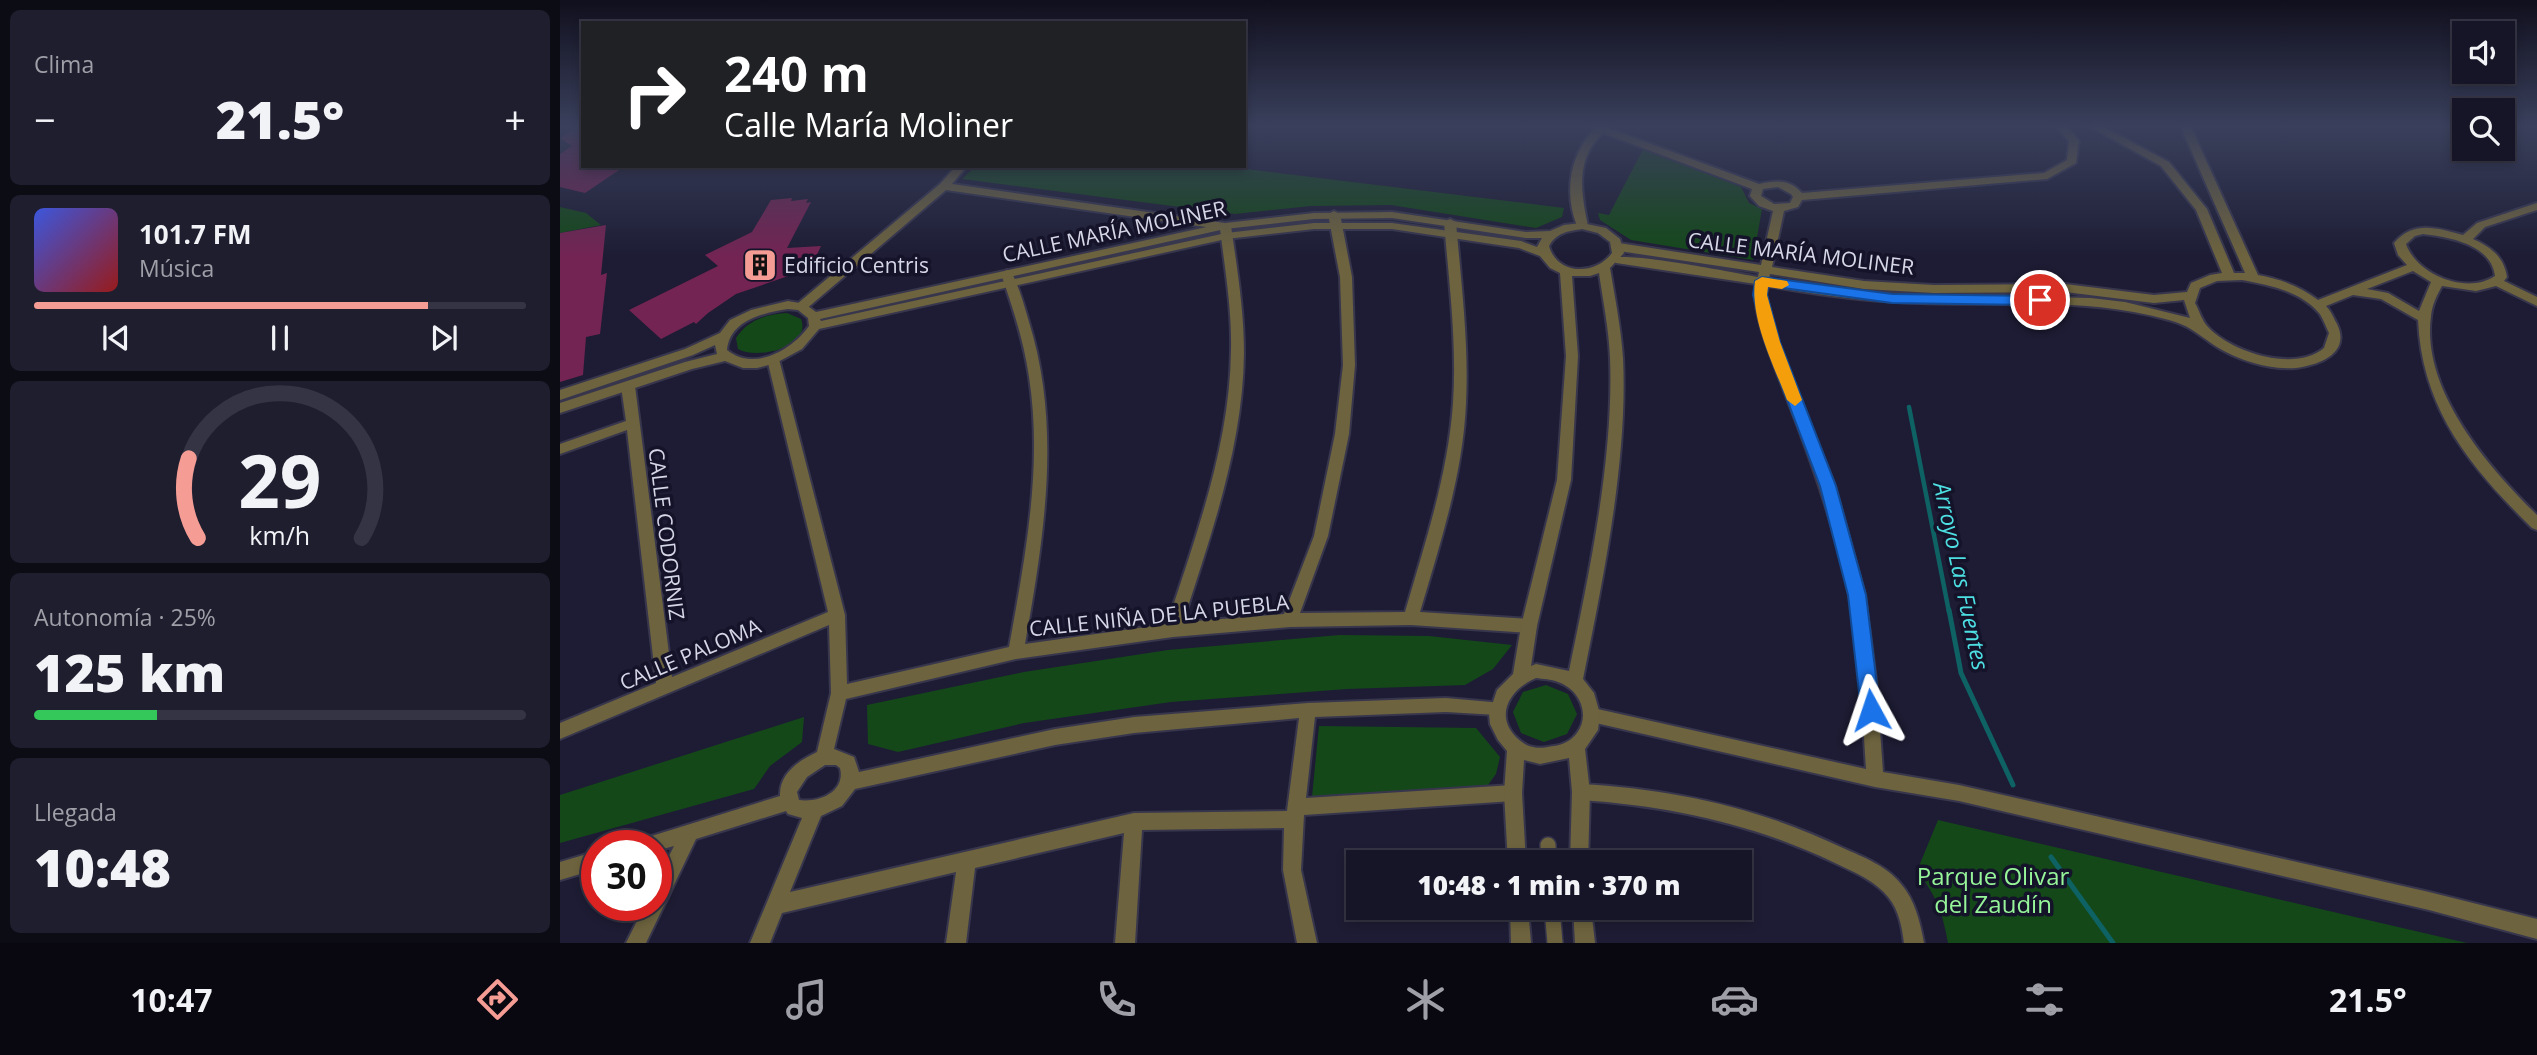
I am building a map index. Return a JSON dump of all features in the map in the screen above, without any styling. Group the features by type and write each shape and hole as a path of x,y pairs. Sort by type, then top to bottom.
{"street":[{"path":"801,307 944,186 959,169"},
{"path":"1576,169 1575,186 1582,226"},
{"path":"1711,169 1758,187 1770,183 1786,185 1796,192 1798,197"},
{"path":"1798,197 2047,176 2059,169"},
{"path":"2169,169 2201,209 2229,275"},
{"path":"2203,169 2252,276"},
{"path":"944,186 1225,231 1236,303 1237,370 1222,472 1173,630"},
{"path":"1758,187 1755,196 1759,201 1779,209 1794,205 1798,197"},
{"path":"2465,240 2481,225 2537,206"},
{"path":"1779,209 1760,295 1772,342 1828,486 1857,595 1869,688 1875,779"},
{"path":"1290,620 1321,536 1342,434 1349,352 1346,277 1335,220"},
{"name":"CALLE MARÍA MOLINER","path":"814,321 1225,231 1335,220 1392,226 1551,234"},
{"path":"1575,680 1611,484 1617,366 1613,258 1610,235 1582,226 1551,234 1543,246 1544,253 1555,266 1566,271 1586,273 1613,258"},
{"path":"1411,618 1439,519 1457,431 1460,346 1450,228"},
{"name":"CALLE MARÍA MOLINER","path":"1450,228 1544,253"},
{"path":"2436,232 2465,240 2486,251 2499,265 2501,277 2497,282 2472,288 2438,280 2413,267 2400,250 2404,237 2412,233 2436,232"},
{"name":"CALLE MARÍA MOLINER","path":"1613,258 1864,285 1934,289 2065,288 2154,299 2189,296"},
{"path":"2201,328 2188,306 2189,296 2196,285 2210,278 2252,276 2286,287 2316,305 2413,267"},
{"path":"1521,676 1564,480 1572,356 1566,271"},
{"name":"CALLE MARÍA MOLINER","path":"1764,276 1892,298 2066,301 2117,305 2155,312 2201,328 2228,347 2262,361 2286,364 2308,363 2324,356 2333,346 2335,333 2316,305"},
{"path":"1009,279 1023,318 1037,379 1040,445 1035,543 1016,652"},
{"path":"2438,280 2423,318 2427,363 2440,399 2459,433 2506,494 2537,524"},
{"path":"2497,282 2537,302"},
{"path":"2352,291 2384,296 2423,318"},
{"path":"560,395 689,352 723,336 738,322 758,311 788,305 801,307 814,321 801,345 774,359 745,363 725,357 690,365 560,408"},
{"path":"723,336 720,344 725,357"},
{"path":"774,359 837,615 839,693 824,757"},
{"name":"CALLE CODORNIZ","path":"628,386 665,687"},
{"path":"560,449 633,423"},
{"name":"CALLE PALOMA","path":"560,731 837,615"},
{"name":"CALLE NIÑA DE LA PUEBLA","path":"839,693 1016,652 1173,630 1290,620 1411,618 1530,626"},
{"path":"1536,671 1553,671 1575,680 1586,691 1593,716 1590,729 1576,747 1556,757 1534,757 1516,749 1499,727 1497,708 1507,687 1521,676 1536,671"},
{"path":"849,782 1055,737 1134,725 1308,710 1446,705 1497,708"},
{"path":"1307,943 1292,870 1308,710"},
{"path":"1593,716 1875,779 1959,793 2429,901 2537,929"},
{"path":"1576,747 1581,792 1579,850"},
{"path":"1516,749 1513,793 1516,850"},
{"path":"824,757 838,757 848,762 851,770 849,782 836,800 814,810 803,811 794,808 789,802 788,793 795,777 803,768 824,757"},
{"path":"1581,792 1634,793 1725,811 1815,842 1871,871 1896,891 1909,916 1914,943"},
{"path":"776,905 1134,822 1296,813 1513,793"},
{"path":"672,838 789,802"},
{"path":"760,943 814,810"},
{"path":"1125,943 1134,822"},
{"path":"672,870 690,833"},
{"path":"1548,845 1548,850"},
{"path":"956,943 967,859"},
{"path":"560,871 581,865"},
{"path":"1520,920 1521,943"},
{"path":"1553,920 1555,943"},
{"path":"1583,920 1585,943"},
{"path":"636,943 647,921"}],"green space":[{"path":"973,169 1246,169 1564,208 1562,217 1536,228 1391,205 1311,206 1235,214 962,179"},
{"path":"1633,169 1695,169 1741,187 1749,203 1762,209 1753,260 1631,240 1600,220 1598,213 1609,215"},
{"path":"560,207 586,213 601,225 560,233"},
{"path":"787,313 801,319 802,329 791,344 769,352 757,353 738,349 736,338 752,322"},
{"path":"1340,635 1429,636 1512,645 1493,669 1465,685 1347,689 1171,702 1024,723 898,752 868,744 867,705 1024,672 1168,650"},
{"path":"1546,685 1568,694 1577,714 1567,734 1544,742 1521,733 1513,712 1523,692"},
{"path":"804,717 802,742 770,766 754,789 607,830 581,830 581,837 560,843 560,795"},
{"path":"1319,726 1476,728 1500,757 1496,774 1488,785 1312,797"},
{"name":"Parque Olivar del Zaudín","path":"1938,820 2467,943 1948,943 1938,905 1917,871"}],"building":[{"path":"560,169 621,169 585,193 560,187"},
{"name":"Edificio Centris","path":"792,198 791,201 808,199 806,203 811,202 787,248 821,246 815,259 807,259 800,272 736,294 696,324 694,322 661,339 629,310 718,266 705,255 752,232 771,200"},
{"path":"606,225 601,275 607,273 600,334 586,337 583,375 560,382 560,233"}],"waterway":[{"name":"Arroyo Las Fuentes","path":"1909,407 1949,612"},
{"name":"Arroyo Las Fuentes","path":"1949,610 1961,673 2013,785"},
{"name":"Arroyo Las Fuentes","path":"2051,857 2113,943"}],"slow traffic":[{"path":"1782,285 1762,281 1760,295 1772,342 1795,400"}],"place":[{"name":"Edificio Centris","path":"760,265"}],"route":[{"path":"1871,710 1857,595 1828,486 1772,342 1760,295 1762,281 1892,298 2040,300"}]}
